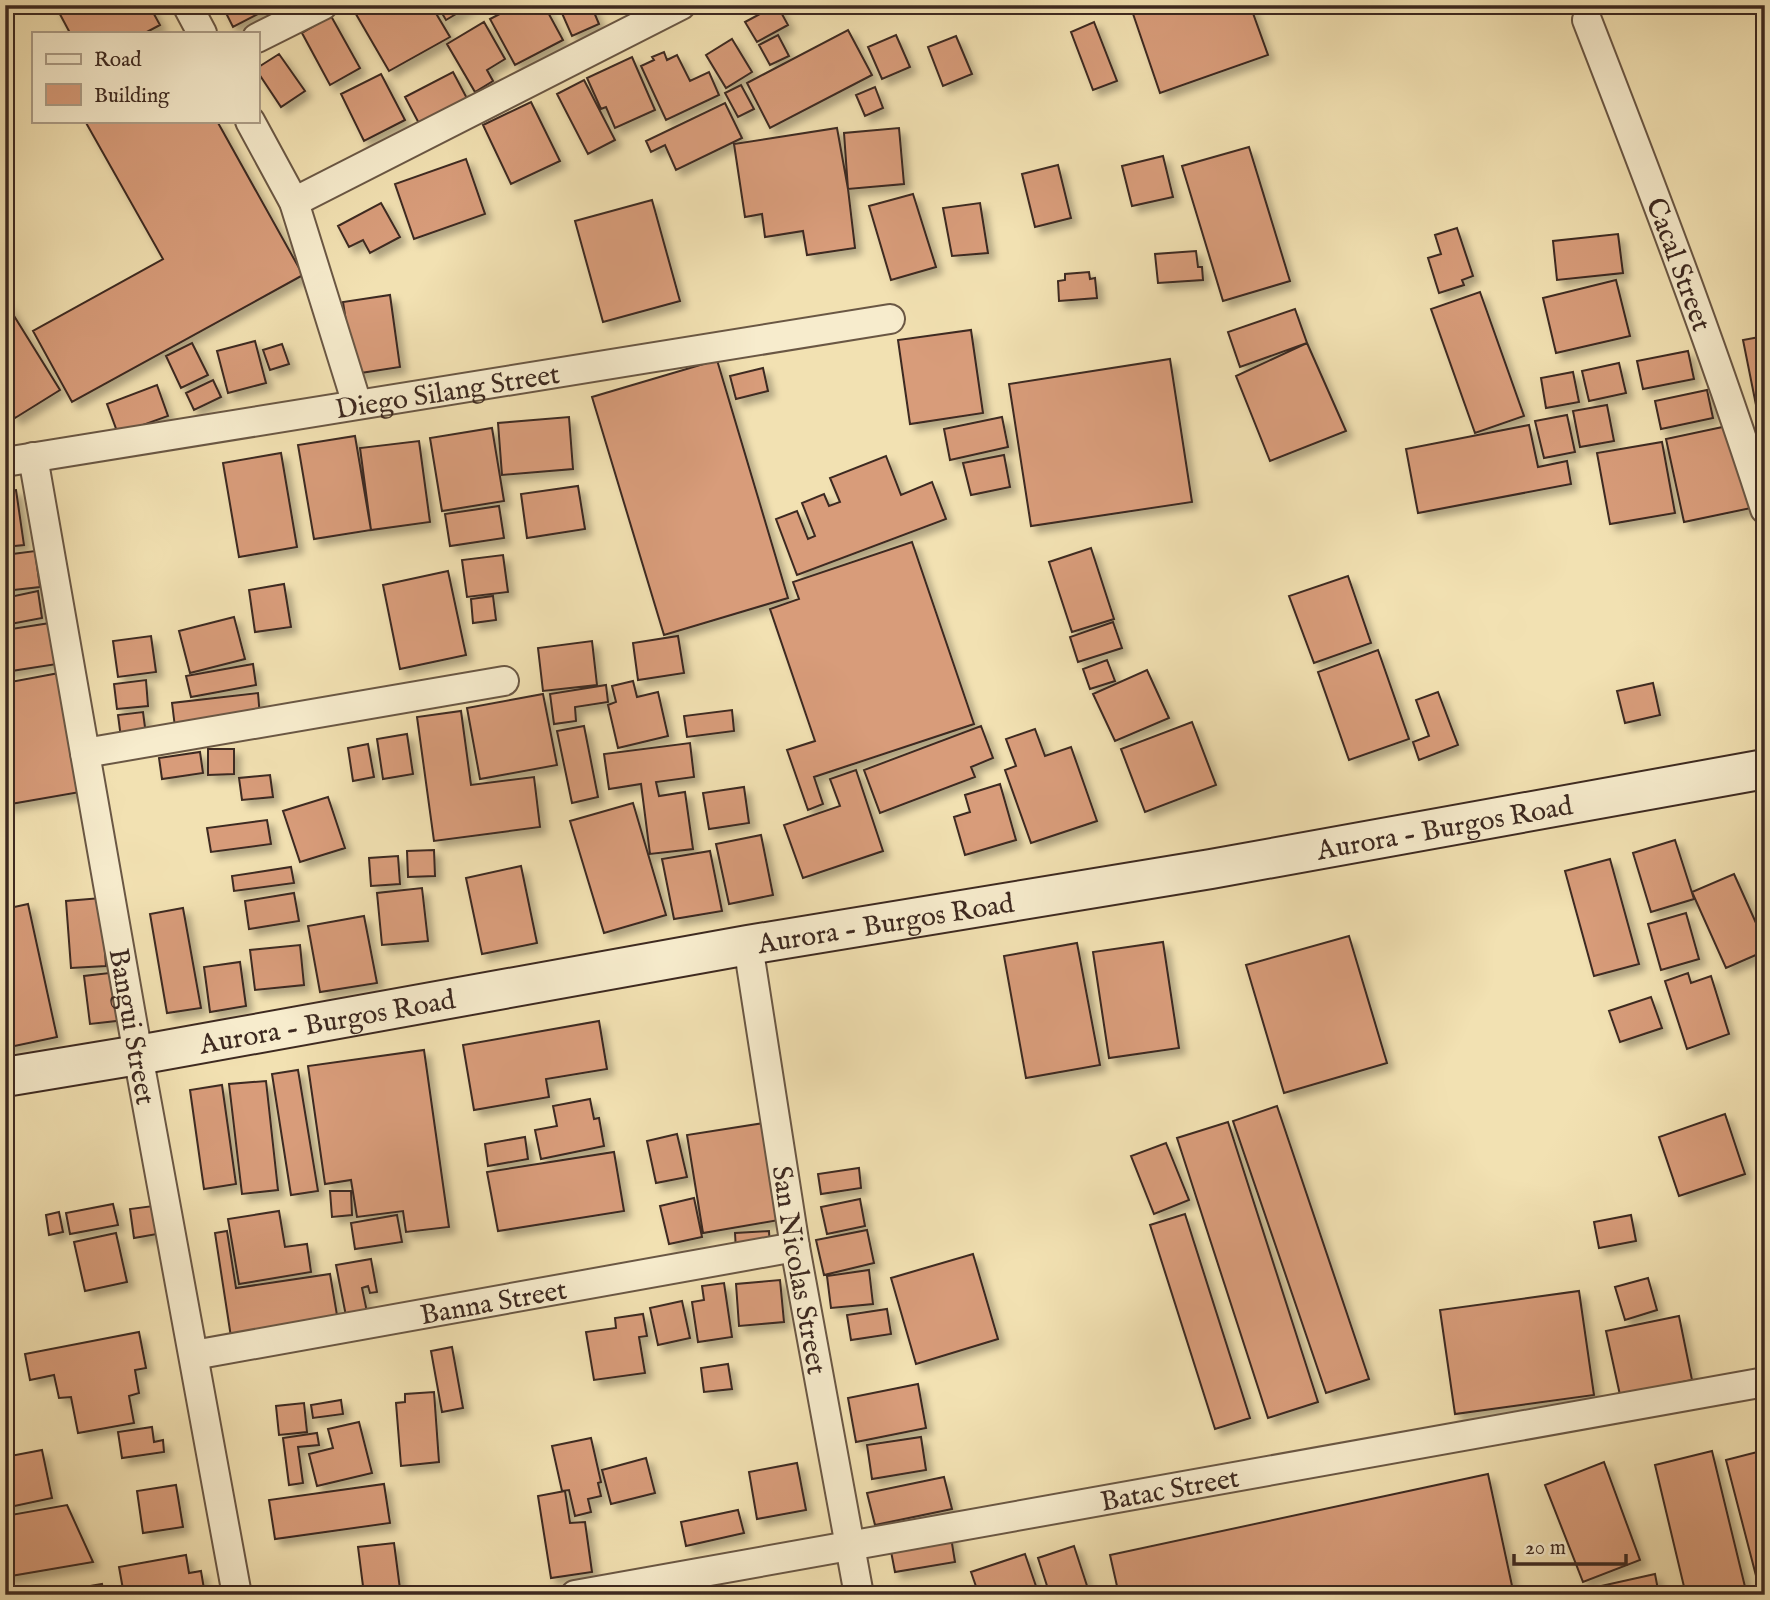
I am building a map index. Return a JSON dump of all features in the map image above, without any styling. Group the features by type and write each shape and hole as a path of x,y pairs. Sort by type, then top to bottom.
{"main road":[{"name":"Aurora - Burgos Road","path":"5,1077 748,945 1211,869 1765,769"}],"street":[{"path":"187,5 201,32"},
{"path":"259,37 323,5"},
{"path":"294,202 681,5"},
{"name":"Cacal Street","path":"1587,20 1738,424 1765,509"},
{"path":"251,122 294,202 356,404"},
{"name":"Diego Silang Street","path":"5,462 890,319"},
{"name":"Bangui Street","path":"33,457 138,1055 237,1595"},
{"path":"85,753 503,681"},
{"name":"San Nicolas Street","path":"748,945 795,1247 859,1595"},
{"name":"Banna Street","path":"194,1355 795,1247"},
{"name":"Batac Street","path":"575,1595 1765,1382"}],"building":[{"path":"55,5 149,5 160,25 147,32 69,32"},
{"path":"222,5 275,5 233,27"},
{"path":"359,5 431,5 450,37 389,71 353,9"},
{"path":"437,5 471,5 446,20"},
{"path":"517,5 544,5 563,40 515,65 490,19"},
{"path":"573,5 591,5 599,24 572,36 561,11"},
{"path":"777,5 788,25 757,42 745,22"},
{"path":"1130,5 1250,5 1268,55 1160,93"},
{"path":"331,16 360,68 330,85 302,33"},
{"path":"484,22 505,59 487,70 493,81 475,92 447,44"},
{"path":"1094,22 1117,81 1093,90 1071,32"},
{"path":"848,30 872,75 770,128 747,83"},
{"path":"778,35 789,56 770,65 759,45"},
{"path":"896,35 910,67 882,79 868,47"},
{"path":"956,36 972,74 943,86 928,47"},
{"path":"732,39 752,72 726,88 706,55"},
{"path":"664,52 667,60 677,55 690,81 709,72 719,95 666,120 641,66"},
{"path":"279,54 305,91 281,107 259,74 259,67"},
{"path":"632,57 655,110 615,128 606,107 601,109 587,78"},
{"path":"453,72 471,106 423,131 405,97"},
{"path":"381,74 405,120 364,141 341,94"},
{"path":"584,80 615,140 588,154 557,94"},
{"path":"741,85 754,109 738,117 725,93"},
{"path":"875,87 883,108 865,116 856,95"},
{"path":"531,102 560,161 511,184 483,125"},
{"path":"725,103 742,138 676,170 665,145 651,152 646,141"},
{"path":"86,122 218,122 303,275 72,402 33,331 163,259"},
{"path":"837,128 855,248 807,255 803,231 765,237 762,214 745,217 734,144"},
{"path":"899,128 904,184 848,189 844,133"},
{"path":"1249,147 1290,281 1223,301 1182,166"},
{"path":"1163,156 1173,197 1132,206 1122,166"},
{"path":"466,159 485,214 414,239 395,184"},
{"path":"1058,165 1071,218 1035,227 1022,174"},
{"path":"913,194 936,267 891,280 869,206"},
{"path":"652,200 680,301 603,322 575,221"},
{"path":"381,203 400,237 370,253 363,240 349,247 338,226"},
{"path":"980,203 988,253 952,256 943,208"},
{"path":"1457,228 1473,276 1462,280 1464,285 1439,293 1428,258 1441,254 1435,235"},
{"path":"1618,234 1623,273 1557,280 1553,241"},
{"path":"1196,251 1203,280 1158,283 1155,254"},
{"path":"1089,272 1090,279 1095,278 1097,298 1059,301 1058,281 1065,280 1065,274"},
{"path":"1616,280 1630,336 1556,353 1543,298"},
{"path":"1480,292 1524,416 1475,433 1431,309"},
{"path":"390,295 400,367 354,374 343,302"},
{"path":"6,303 60,390 15,418 5,403"},
{"path":"1295,309 1307,343 1240,367 1228,332"},
{"path":"971,330 983,413 910,424 898,340"},
{"path":"1765,336 1765,414 1758,415 1743,340"},
{"path":"255,341 266,383 228,393 217,351"},
{"path":"192,343 208,375 181,388 166,356"},
{"path":"1307,343 1346,431 1270,461 1236,376"},
{"path":"282,344 289,364 270,370 263,350"},
{"path":"1688,351 1694,379 1643,389 1637,361"},
{"path":"1170,359 1192,502 1031,526 1009,384"},
{"path":"717,360 788,598 664,635 592,397"},
{"path":"1619,363 1626,393 1589,401 1582,371"},
{"path":"763,368 768,391 736,399 730,376"},
{"path":"1573,372 1579,402 1546,408 1541,378"},
{"path":"213,380 221,397 194,410 186,393"},
{"path":"157,385 168,416 118,434 107,404"},
{"path":"1707,390 1713,418 1661,429 1655,401"},
{"path":"1607,405 1614,441 1580,447 1573,411"},
{"path":"1567,415 1575,452 1544,458 1535,421"},
{"path":"569,417 573,469 502,475 498,423"},
{"path":"1002,417 1008,447 950,460 944,429"},
{"path":"1529,425 1538,467 1567,461 1571,484 1418,513 1406,449"},
{"path":"1732,425 1751,508 1684,522 1666,439"},
{"path":"492,428 504,501 442,511 430,438"},
{"path":"355,436 371,530 314,539 298,445"},
{"path":"419,441 430,522 371,530 360,448"},
{"path":"1662,442 1675,513 1610,524 1597,453"},
{"path":"281,453 297,547 239,557 223,463"},
{"path":"1004,455 1010,487 971,495 963,463"},
{"path":"886,456 901,495 932,482 946,519 797,575 776,519 797,511 808,539 815,536 802,503 824,494 829,506 840,502 830,478"},
{"path":"578,486 585,529 527,538 521,494"},
{"path":"16,490 24,545 5,547 5,491"},
{"path":"499,506 504,538 450,546 445,514"},
{"path":"912,542 974,724 814,777 823,804 808,810 787,750 815,741 770,609 799,599 793,582"},
{"path":"1091,548 1114,619 1072,632 1049,562"},
{"path":"35,551 40,587 5,591 5,555"},
{"path":"503,555 508,592 467,597 462,560"},
{"path":"448,571 466,655 400,669 383,585"},
{"path":"1348,576 1371,643 1314,663 1289,596"},
{"path":"284,584 291,627 255,632 249,590"},
{"path":"38,591 42,618 5,625 5,598"},
{"path":"493,596 496,620 473,623 471,599"},
{"path":"234,617 245,659 190,673 179,631"},
{"path":"1113,622 1122,648 1078,662 1070,637"},
{"path":"50,623 57,664 5,672 5,630"},
{"path":"151,636 156,672 118,677 113,641"},
{"path":"678,636 684,673 638,680 633,643"},
{"path":"592,641 597,685 543,691 538,648"},
{"path":"1378,650 1409,739 1349,760 1318,672"},
{"path":"1107,660 1115,681 1090,689 1083,669"},
{"path":"253,664 256,685 191,697 186,676"},
{"path":"1147,670 1169,718 1115,741 1093,694"},
{"path":"59,673 80,792 5,805 5,683"},
{"path":"146,680 148,706 117,709 114,684"},
{"path":"633,681 637,697 658,692 668,736 618,748 608,705 616,702 612,686"},
{"path":"1653,683 1660,715 1625,723 1617,691"},
{"path":"606,685 608,702 575,707 576,721 554,724 550,694"},
{"path":"1438,692 1458,745 1419,760 1413,742 1429,736 1416,700"},
{"path":"258,693 260,717 175,727 172,703"},
{"path":"543,694 557,765 480,779 467,708"},
{"path":"732,710 734,731 687,737 684,716"},
{"path":"461,711 471,785 534,777 540,827 434,841 417,717"},
{"path":"143,712 146,735 121,738 118,715"},
{"path":"1192,722 1216,785 1145,812 1121,749"},
{"path":"584,726 598,797 572,803 557,731"},
{"path":"981,726 993,758 971,767 975,777 880,813 864,770"},
{"path":"1035,729 1045,756 1071,747 1097,821 1031,843 1005,770 1016,766 1006,739"},
{"path":"407,734 413,774 383,779 377,739"},
{"path":"690,743 694,777 656,782 659,796 685,792 693,849 650,854 641,784 609,789 604,754"},
{"path":"368,744 374,777 353,781 348,748"},
{"path":"208,749 234,749 234,774 208,775"},
{"path":"200,752 203,773 162,779 159,758"},
{"path":"856,770 883,851 803,878 784,825 840,806 830,779"},
{"path":"270,775 273,797 242,800 239,778"},
{"path":"1000,784 1016,840 965,855 954,817 970,812 965,795"},
{"path":"744,787 749,823 709,829 703,793"},
{"path":"328,797 345,848 300,862 283,811"},
{"path":"633,803 666,915 604,933 570,821"},
{"path":"267,820 271,844 211,852 207,828"},
{"path":"761,835 773,895 729,904 716,844"},
{"path":"1675,840 1694,899 1651,912 1633,853"},
{"path":"434,850 435,876 408,877 407,851"},
{"path":"710,851 722,911 674,919 662,859"},
{"path":"398,856 400,884 371,886 369,858"},
{"path":"1610,859 1639,964 1594,976 1565,871"},
{"path":"521,866 537,943 482,954 466,878"},
{"path":"291,867 294,883 234,891 232,876"},
{"path":"1734,874 1765,943 1765,951 1726,968 1692,892"},
{"path":"422,888 428,941 382,945 377,893"},
{"path":"294,893 299,921 249,929 245,901"},
{"path":"101,898 106,966 71,968 66,901"},
{"path":"28,904 57,1037 5,1048 5,909"},
{"path":"183,908 201,1008 167,1013 150,914"},
{"path":"1686,913 1699,959 1661,970 1648,924"},
{"path":"364,916 377,983 320,992 308,926"},
{"path":"1349,936 1387,1063 1284,1093 1246,965"},
{"path":"1163,942 1179,1048 1109,1058 1093,952"},
{"path":"1077,943 1100,1065 1026,1078 1004,956"},
{"path":"300,945 304,985 255,990 250,950"},
{"path":"240,962 246,1006 210,1012 204,967"},
{"path":"118,972 125,1020 90,1024 84,976"},
{"path":"1688,973 1691,983 1711,976 1729,1034 1687,1049 1665,981"},
{"path":"1651,997 1662,1028 1620,1042 1609,1011"},
{"path":"599,1021 607,1069 546,1079 549,1097 474,1110 463,1045"},
{"path":"424,1050 449,1227 406,1232 403,1211 357,1217 351,1180 325,1184 308,1066"},
{"path":"298,1070 318,1191 291,1195 272,1074"},
{"path":"266,1081 278,1190 242,1194 229,1084"},
{"path":"222,1085 236,1184 204,1189 190,1090"},
{"path":"590,1099 594,1119 599,1118 604,1146 541,1159 535,1130 557,1126 553,1106"},
{"path":"1277,1106 1369,1379 1326,1393 1233,1121"},
{"path":"1725,1114 1745,1174 1679,1196 1659,1137"},
{"path":"1228,1122 1318,1402 1268,1418 1177,1138"},
{"path":"764,1123 779,1220 703,1233 687,1135"},
{"path":"677,1134 687,1177 656,1183 647,1141"},
{"path":"525,1137 528,1159 488,1166 485,1144"},
{"path":"1166,1143 1189,1200 1154,1214 1131,1156"},
{"path":"614,1152 624,1211 498,1231 487,1172"},
{"path":"859,1168 861,1188 821,1194 818,1174"},
{"path":"330,1191 351,1191 352,1215 332,1217"},
{"path":"694,1198 702,1237 669,1244 660,1206"},
{"path":"860,1199 865,1226 827,1234 821,1207"},
{"path":"113,1204 118,1225 70,1234 66,1213"},
{"path":"153,1206 157,1234 134,1238 130,1209"},
{"path":"279,1211 285,1247 307,1244 311,1272 239,1284 228,1219"},
{"path":"59,1212 63,1232 49,1235 46,1215"},
{"path":"1185,1214 1250,1418 1215,1429 1150,1225"},
{"path":"397,1215 402,1242 355,1249 351,1223"},
{"path":"1631,1215 1636,1241 1599,1248 1594,1222"},
{"path":"867,1230 874,1263 824,1275 816,1240"},
{"path":"227,1231 236,1288 330,1274 338,1321 231,1337 215,1233"},
{"path":"769,1231 770,1248 736,1251 735,1233"},
{"path":"116,1233 127,1282 85,1291 74,1242"},
{"path":"973,1254 998,1339 916,1364 891,1278"},
{"path":"371,1259 377,1292 370,1293 368,1286 362,1288 367,1312 346,1316 336,1265"},
{"path":"869,1270 873,1304 831,1308 827,1276"},
{"path":"1648,1278 1657,1310 1625,1320 1615,1287"},
{"path":"780,1280 784,1322 739,1326 736,1284"},
{"path":"724,1283 732,1337 698,1342 692,1302 704,1300 702,1286"},
{"path":"1579,1291 1594,1395 1455,1414 1440,1310"},
{"path":"682,1301 690,1338 658,1345 650,1308"},
{"path":"887,1309 891,1334 851,1340 847,1315"},
{"path":"643,1314 647,1336 639,1337 645,1373 594,1380 586,1332 616,1328 615,1318"},
{"path":"1679,1316 1692,1380 1620,1395 1606,1331"},
{"path":"139,1332 146,1368 135,1370 139,1393 129,1396 134,1423 78,1433 71,1397 59,1398 54,1375 30,1380 25,1354"},
{"path":"452,1347 463,1408 442,1412 431,1351"},
{"path":"728,1364 732,1389 704,1392 701,1368"},
{"path":"918,1384 926,1428 856,1442 848,1398"},
{"path":"434,1392 439,1462 401,1466 396,1403 405,1402 405,1394"},
{"path":"341,1400 343,1414 313,1418 311,1405"},
{"path":"304,1403 307,1432 279,1435 276,1406"},
{"path":"359,1422 372,1473 317,1486 309,1454 333,1448 328,1429"},
{"path":"152,1427 154,1442 163,1440 164,1452 122,1458 118,1432"},
{"path":"317,1433 319,1445 298,1447 303,1483 289,1485 283,1438"},
{"path":"921,1437 926,1470 872,1479 867,1445"},
{"path":"591,1438 601,1482 598,1483 601,1496 588,1499 591,1512 575,1516 569,1490 562,1491 552,1446"},
{"path":"42,1450 52,1498 5,1508 5,1457"},
{"path":"1765,1450 1765,1595 1761,1595 1726,1460"},
{"path":"1712,1451 1747,1595 1686,1595 1655,1465"},
{"path":"646,1458 655,1493 611,1504 602,1470"},
{"path":"1604,1462 1640,1560 1583,1582 1545,1485"},
{"path":"797,1463 806,1510 757,1519 749,1472"},
{"path":"1488,1474 1514,1595 1119,1595 1110,1555"},
{"path":"944,1477 952,1509 875,1525 867,1493"},
{"path":"384,1484 390,1523 275,1539 269,1500"},
{"path":"176,1485 183,1527 143,1533 137,1491"},
{"path":"565,1491 570,1523 585,1522 592,1572 551,1578 538,1496"},
{"path":"67,1505 93,1562 5,1577 5,1516"},
{"path":"738,1510 744,1533 686,1546 681,1522"},
{"path":"950,1531 955,1562 895,1572 889,1541"},
{"path":"394,1543 400,1589 394,1590 395,1595 364,1594 358,1547"},
{"path":"1074,1546 1090,1595 1050,1595 1038,1558"},
{"path":"1025,1554 1039,1595 979,1595 971,1572"},
{"path":"186,1555 189,1573 201,1571 205,1595 124,1595 119,1567"},
{"path":"1655,1574 1659,1595 1584,1595 1583,1590"},
{"path":"102,1584 104,1595 39,1595"}]}
